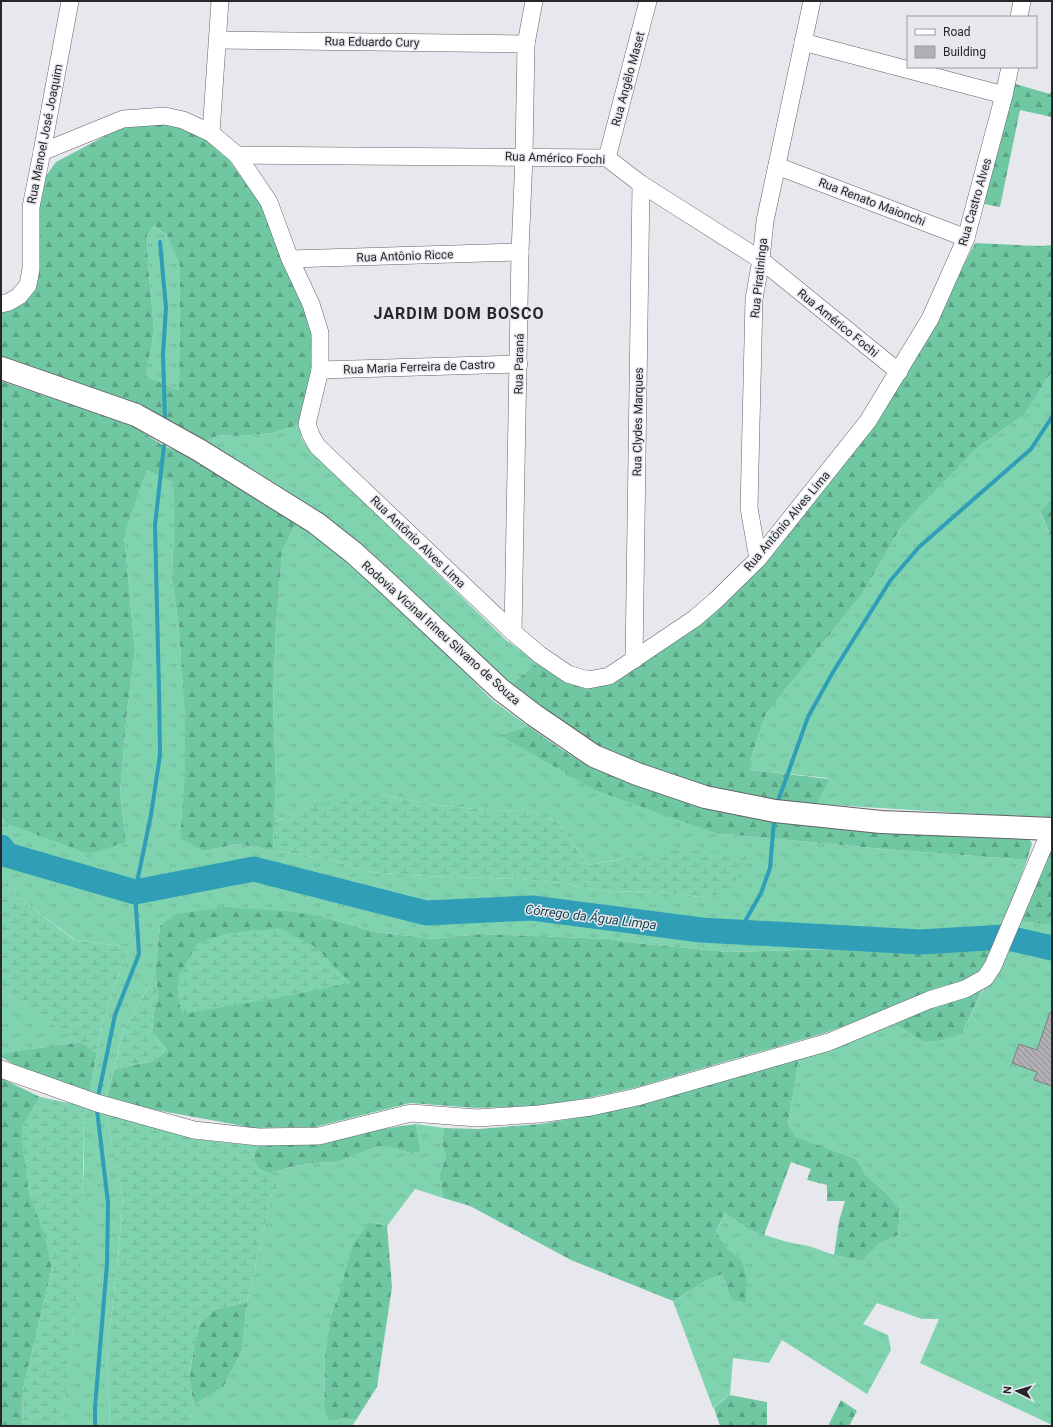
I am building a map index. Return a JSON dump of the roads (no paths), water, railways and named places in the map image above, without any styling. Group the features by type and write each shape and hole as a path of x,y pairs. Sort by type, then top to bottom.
{"main road":[{"name":"Rodovia Vicinal Irineu Silvano de Souza","path":"1,368 136,414 199,450 316,523 354,553 501,690 534,715 594,756 637,774 705,797 775,811 881,822 1051,829"}],"street":[{"name":"Rua Manoel José Joaquim","path":"1,304 9,302 19,296 28,285 31,269 31,207 70,1"},
{"path":"211,133 220,1"},
{"name":"Rua Paraná","path":"513,632 520,252 524,156 526,44 534,1"},
{"name":"Rua Angêlo Maset","path":"607,158 648,1"},
{"name":"Rua Piratininga","path":"758,559 749,508 754,299 761,260 765,221 812,1"},
{"path":"1019,16 1022,1"},
{"name":"Rua Eduardo Cury","path":"218,40 526,44"},
{"path":"803,42 1004,95"},
{"name":"Rua Castro Alves","path":"899,372 930,319 966,238 1010,68"},
{"name":"Rua Antônio Alves Lima","path":"42,152 122,119 165,116 183,120 211,133 237,155 269,202 290,259 311,304 320,333 320,370 307,424 317,446 513,632 540,655 568,674 588,680 609,676 694,619 716,601 758,559 868,421 899,372"},
{"name":"Rua Américo Fochi","path":"237,155 524,156 607,158 641,184 761,260 899,372"},
{"name":"Rua Renato Maionchi","path":"777,166 966,238"},
{"name":"Rua Clydes Marques","path":"634,660 641,184"},
{"name":"Rua Antônio Ricce","path":"290,259 520,252"},
{"name":"Rua Maria Ferreira de Castro","path":"320,370 519,364"},
{"path":"1,1070 97,1103 194,1130 259,1137 319,1136 411,1114 477,1118 539,1114 591,1107 637,1097 829,1042 929,1000 965,989 985,978 993,966 1051,829"}],"waterway":[{"path":"160,242 166,308 163,354 165,420"},
{"path":"778,801 808,717 833,672 890,581 919,547 1031,449 1052,417"},
{"path":"98,1097 115,1015 139,954 135,892 151,815 160,755 155,525 164,446"},
{"path":"739,932 761,893 770,868 774,821"},
{"name":"Córrego da Água Limpa","path":"1,847 7,855 135,892 254,869 426,913 532,908 701,930 920,942 1004,937 1052,948"},
{"path":"95,1426 95,1407 107,1264 108,1203 97,1110"}],"district":[{"name":"JARDIM DOM BOSCO","path":"459,313"}]}
